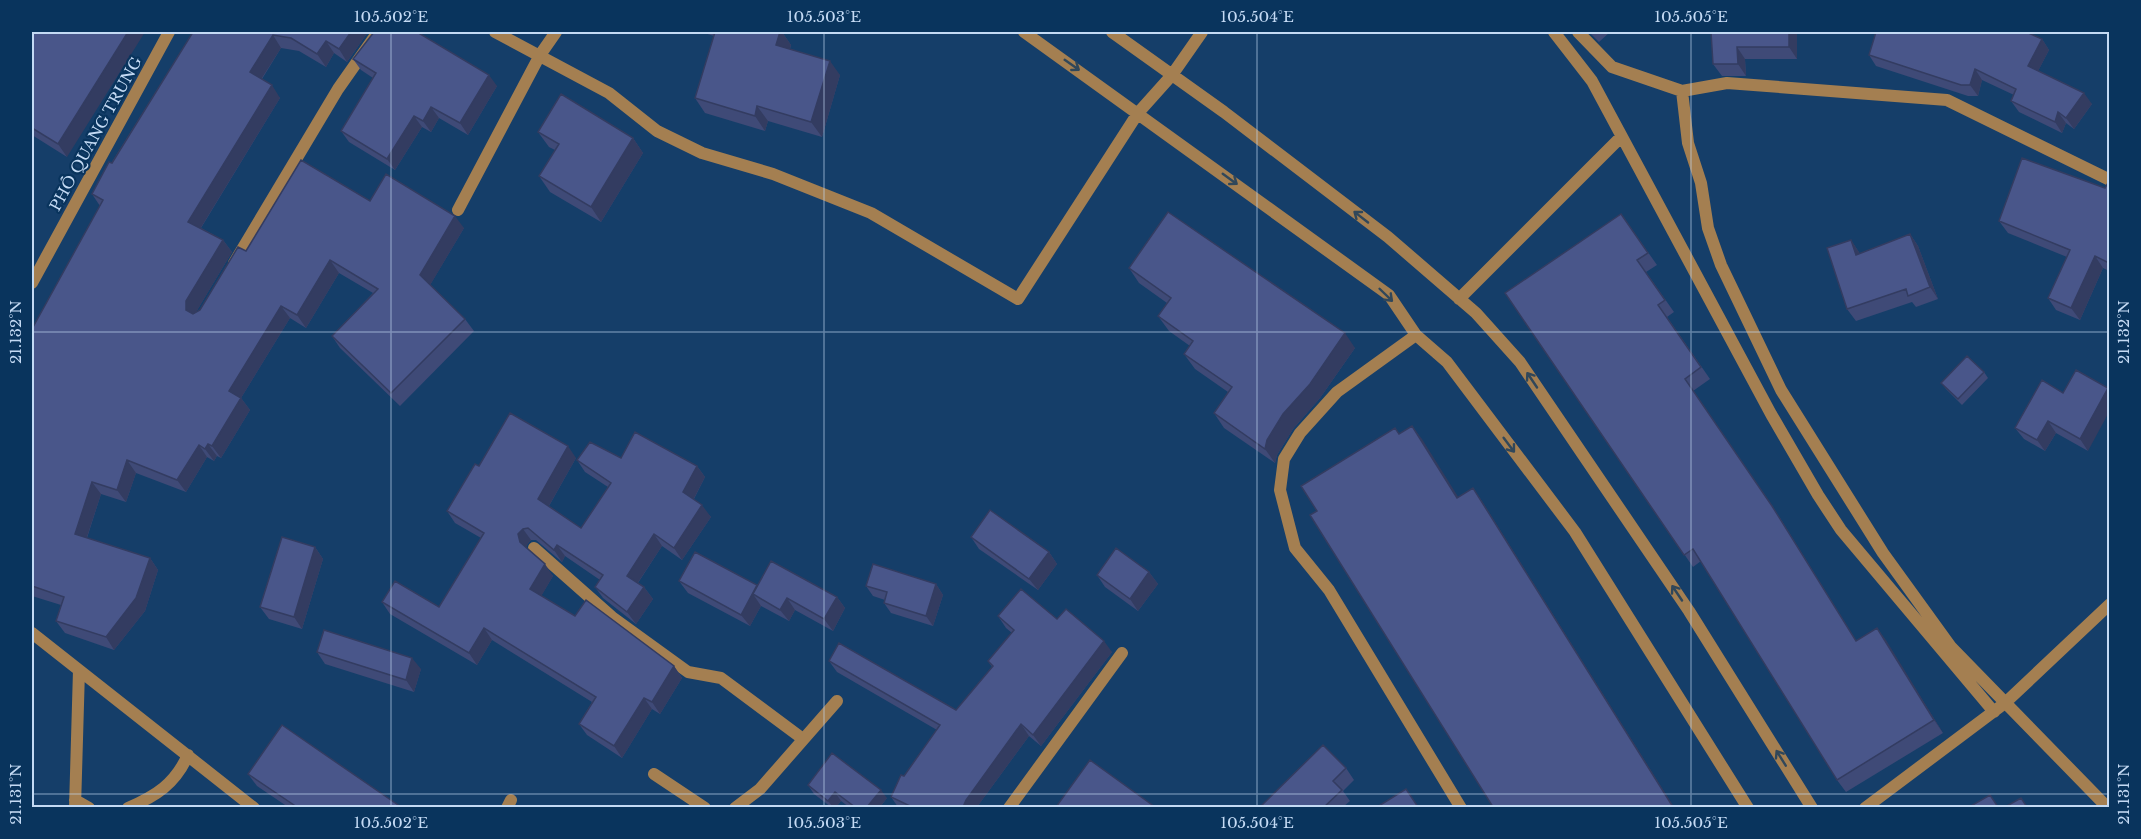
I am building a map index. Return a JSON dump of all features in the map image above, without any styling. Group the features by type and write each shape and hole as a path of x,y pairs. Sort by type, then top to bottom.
{"street":[{"name":"PHỐ QUANG TRUNG","path":"32,283 169,32"},
{"path":"225,279 338,89 378,32"},
{"path":"495,32 609,93 657,131 702,153 773,174 871,213 1018,299 1138,112 1172,75 1202,32"},
{"path":"458,210 540,55 556,32"},
{"path":"1024,32 1389,295 1416,335 1447,362 1575,532 1748,807"},
{"path":"1112,32 1388,237 1459,299 1520,362 1689,611 1812,807"},
{"path":"1554,32 1592,81 1771,414 1824,504 1841,530 1994,712"},
{"path":"1578,32 1612,67 1682,91 1726,83 1947,100 2109,180"},
{"path":"1682,91 1688,142 1701,183 1708,228 1721,265 1781,390 1883,553 1951,647 2005,703 2107,801"},
{"path":"1459,299 1621,136"},
{"path":"1416,335 1337,392 1300,434 1284,459 1280,490 1295,548 1329,590 1461,807"},
{"path":"534,548 612,617 688,672 722,678 803,739"},
{"path":"1865,807 2005,703 2109,604"},
{"path":"32,633 254,807"},
{"path":"1009,807 1122,653"},
{"path":"79,670 75,804 89,807"},
{"path":"735,807 760,789 837,701"},
{"path":"128,807 155,803 179,773 188,755"},
{"path":"654,774 705,807"}],"building":[{"path":"32,32 128,32 58,144 32,128"},
{"path":"193,32 351,32 339,49 326,41 317,54 291,38 273,35 250,72 272,85 188,222 223,240 186,301 186,310 193,314 200,310 238,247 246,251 301,160 370,201 386,174 455,216 420,275 465,319 391,393 332,336 378,289 330,260 297,315 281,306 229,391 241,398 212,446 208,444 205,449 199,445 177,480 127,460 117,490 92,482 75,534 150,558 136,598 106,637 56,621 64,597 32,586 32,329 103,200 92,194 109,162 112,163"},
{"path":"374,32 417,32 489,75 460,123 431,107 423,121 414,116 387,159 341,131 376,73 353,59"},
{"path":"715,32 780,32 776,45 830,61 811,122 757,106 755,116 695,98"},
{"path":"1711,32 1789,32 1789,47 1737,47 1738,64 1713,64"},
{"path":"1876,32 2026,32 2042,39 2028,66 2084,93 2066,118 2058,112 2055,122 2011,101 2016,89 1975,69 1970,85 1961,85 1869,55"},
{"path":"561,94 633,138 591,207 539,176 559,144 538,132"},
{"path":"2022,158 2105,188 2109,181 2109,263 2095,256 2071,308 2048,298 2070,250 1999,221"},
{"path":"1168,212 1345,333 1310,384 1283,414 1267,440 1265,449 1214,413 1232,387 1184,354 1193,341 1158,316 1171,298 1129,268"},
{"path":"1621,214 1648,253 1637,260 1665,300 1658,305 1701,367 1685,379 1772,506 1856,641 1877,628 1934,720 1837,780 1693,549 1684,555 1505,293"},
{"path":"1910,234 1930,287 1908,296 1906,289 1847,309 1827,248 1851,240 1856,255"},
{"path":"1967,356 1984,372 1958,399 1941,383"},
{"path":"2076,370 2108,388 2080,439 2048,421 2037,440 2015,428 2042,380 2063,393"},
{"path":"510,413 568,446 538,499 581,528 611,483 577,460 590,442 621,458 635,432 697,466 683,492 702,505 674,548 654,534 627,576 644,587 627,612 595,587 603,575 557,545 554,550 528,528 518,534 520,542 545,564 530,589 575,616 586,600 674,666 652,702 644,698 614,746 579,724 596,697 484,628 469,653 382,602 395,581 439,607 484,533 447,511 475,464 479,466"},
{"path":"1412,426 1457,498 1473,488 1673,807 1493,807 1310,515 1317,511 1301,486 1395,428 1399,434"},
{"path":"990,510 1049,552 1029,579 971,537"},
{"path":"282,537 315,547 294,617 260,607"},
{"path":"1116,548 1149,572 1130,599 1097,575"},
{"path":"695,552 757,585 741,615 679,581"},
{"path":"771,561 837,597 824,619 787,598 780,610 753,594"},
{"path":"873,564 936,584 926,616 884,603 887,592 866,586"},
{"path":"1021,589 1057,619 1066,609 1104,641 1033,735 1021,724 963,807 912,807 891,797 901,775 904,776 940,725 829,661 839,643 956,710 993,666 988,661 1014,630 998,616"},
{"path":"324,630 412,658 406,680 317,652"},
{"path":"282,725 401,807 297,807 248,774"},
{"path":"1323,745 1346,768 1333,781 1342,790 1324,807 1260,807"},
{"path":"832,753 881,790 867,807 855,807 835,792 828,801 808,785"},
{"path":"1090,760 1155,807 1056,807"},
{"path":"1406,789 1418,807 1377,807"},
{"path":"1990,795 1998,807 1969,807"},
{"path":"2021,798 2027,807 2005,807"}]}
